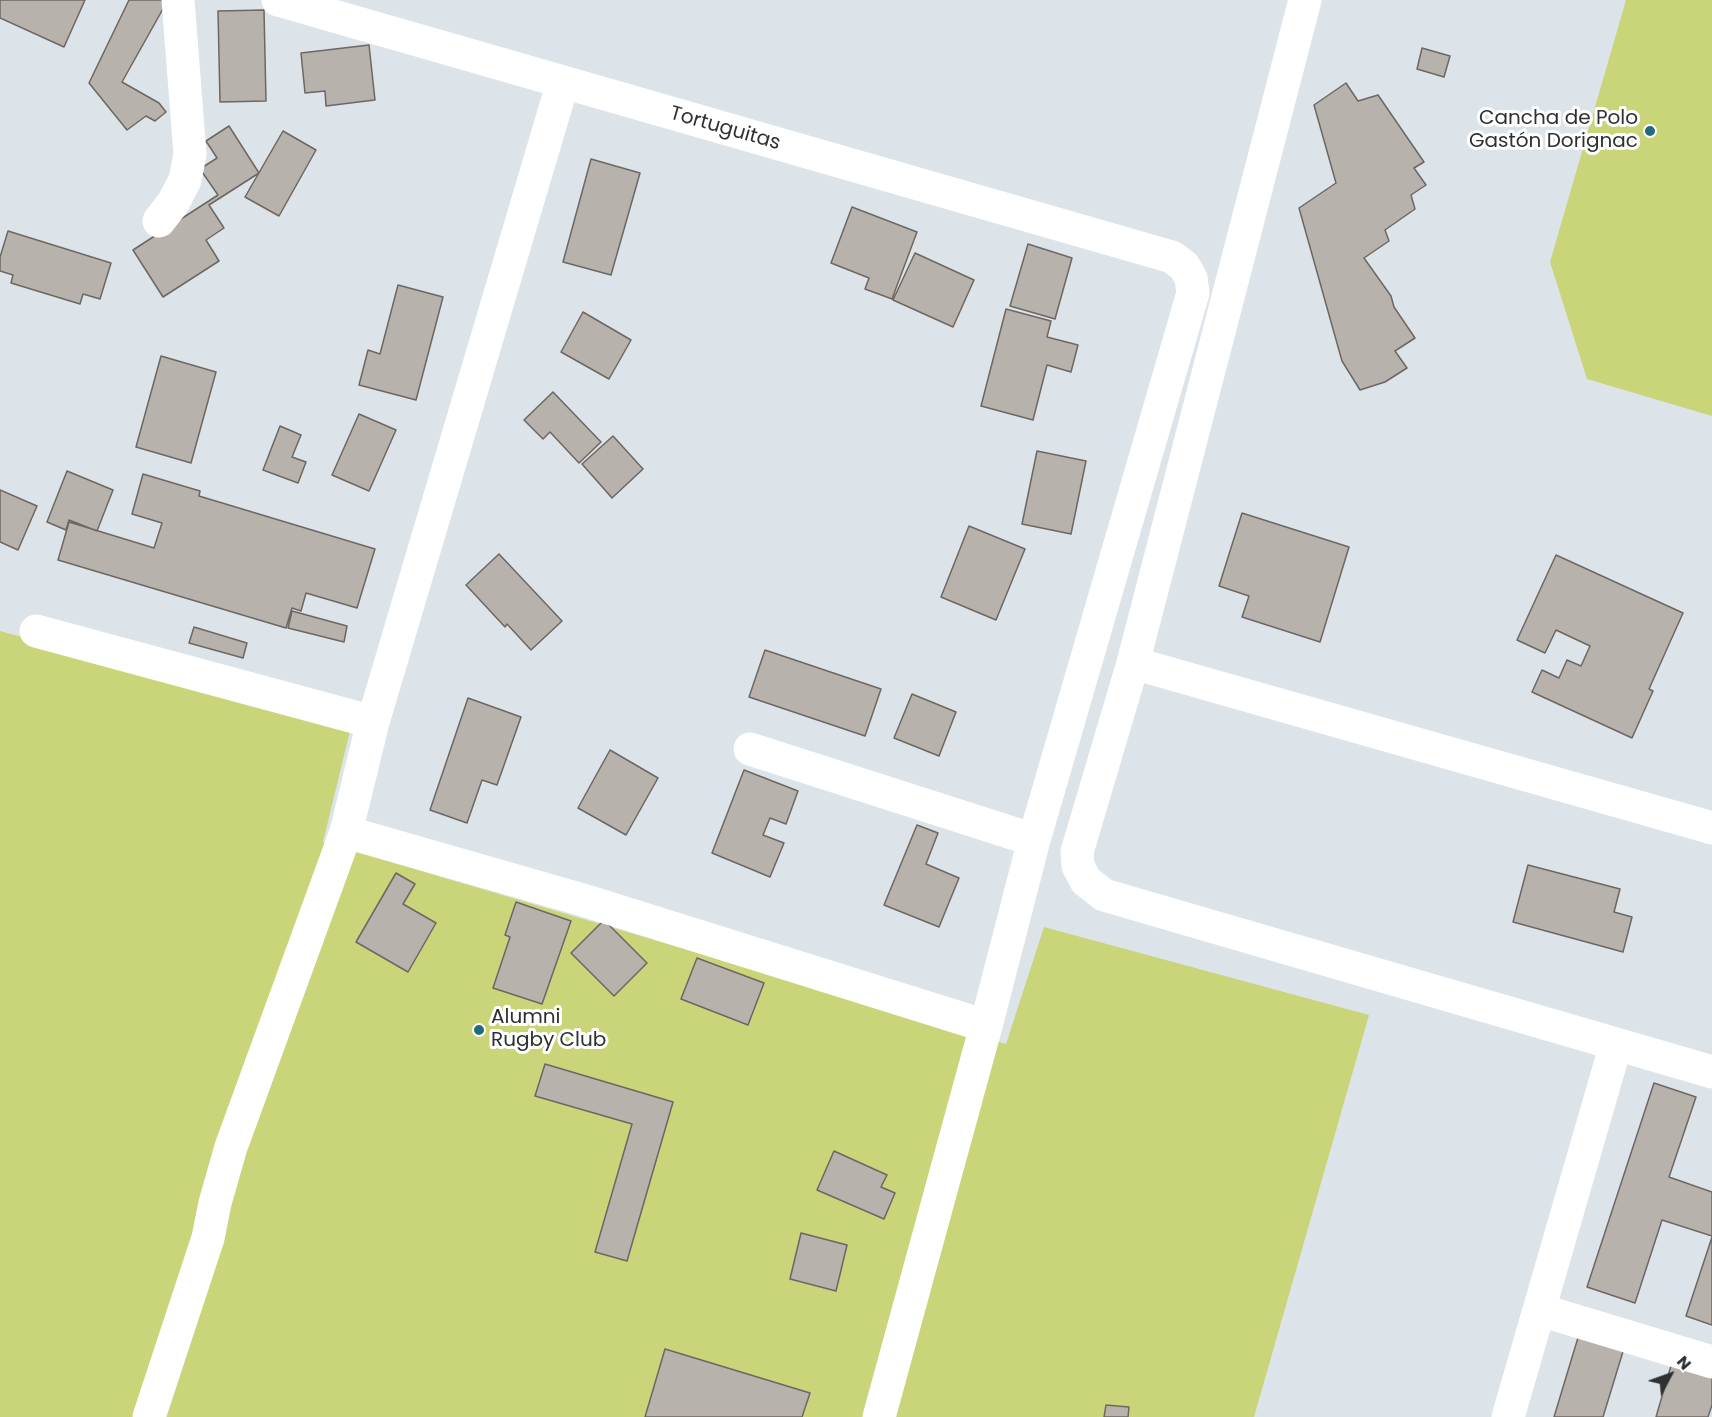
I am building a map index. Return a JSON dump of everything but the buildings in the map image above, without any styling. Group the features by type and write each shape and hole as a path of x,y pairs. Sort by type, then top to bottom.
{"street":[{"path":"159,220 173,202 185,180 190,154 178,0"},
{"path":"182,42 203,0"},
{"name":"Tortuguitas","path":"278,0 1172,257 1184,266 1191,278 1193,293 1034,840"},
{"path":"1305,0 1133,663 1077,852 1078,866 1086,881 1104,895 1712,1072"},
{"path":"149,1417 208,1238 231,1147 346,832 373,722 563,82"},
{"path":"36,631 373,722"},
{"path":"1133,663 1712,828"},
{"path":"750,749 1077,852"},
{"path":"1034,840 1088,816"},
{"path":"346,832 583,900 986,1026"},
{"path":"879,1417 986,1026 1034,840"},
{"path":"1508,1417 1616,1044"},
{"path":"1540,1310 1712,1362"}],"green space":[{"name":"Cancha de Polo Gastón Dorignac","path":"1626,0 1712,0 1712,416 1587,379 1550,262"},
{"name":"Alumni Rugby Club","path":"0,631 351,727 323,842 1006,1044 1044,927 1369,1015 1254,1417 0,1417"}],"place":[{"name":"Cancha de Polo Gastón Dorignac","path":"1650,131"},
{"name":"Alumni Rugby Club","path":"479,1030"}]}
